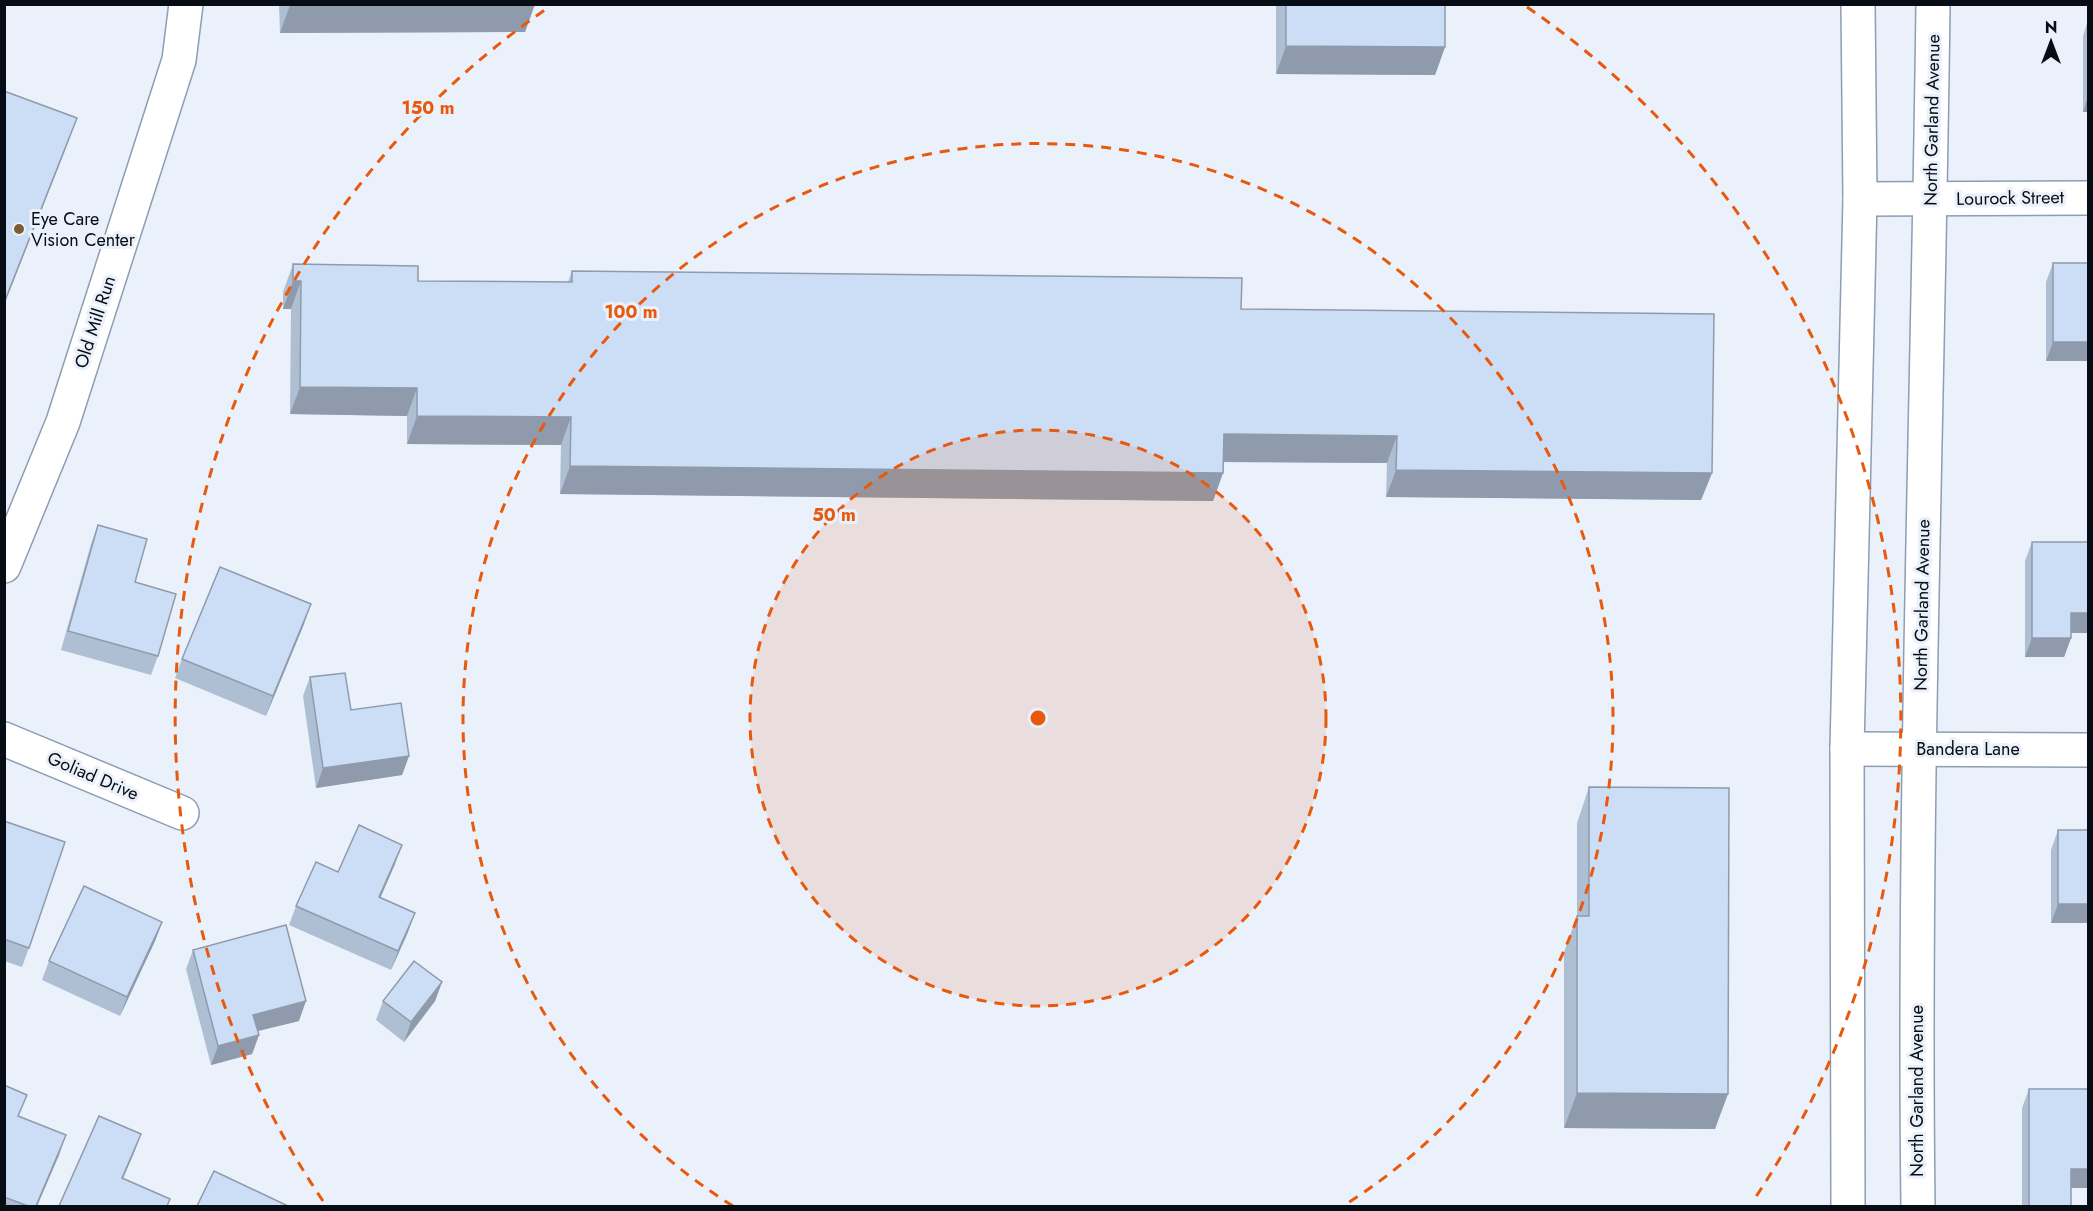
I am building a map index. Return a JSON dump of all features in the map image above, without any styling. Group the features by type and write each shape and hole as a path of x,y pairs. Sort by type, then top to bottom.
{"main road":[{"name":"Old Mill Run","path":"4,566 63,422 179,60 186,4"},
{"path":"1848,1206 1847,749 1860,199 1858,4"},
{"name":"North Garland Avenue","path":"1918,1206 1916,1038 1923,474 1931,199 1933,4"},
{"name":"Lourock Street","path":"1860,199 2088,198"},
{"name":"Goliad Drive","path":"4,739 182,813"},
{"name":"Bandera Lane","path":"1847,749 2088,750"}],"building":[{"path":"290,4 461,4 290,5"},
{"path":"1286,4 1445,4 1445,47 1286,46"},
{"name":"Eye Care Vision Center","path":"4,91 77,118 4,303"},
{"path":"2053,263 2088,263 2088,342 2053,342"},
{"path":"293,264 418,266 418,281 572,282 572,271 1242,278 1241,309 1714,314 1712,473 1396,470 1397,436 1224,434 1223,473 570,466 571,417 417,416 417,388 300,387 301,281 293,281"},
{"path":"98,525 147,539 135,582 176,594 158,656 68,631"},
{"path":"2032,542 2088,542 2088,613 2071,613 2071,638 2032,638"},
{"path":"220,567 311,604 273,696 182,659"},
{"path":"345,673 351,710 401,703 409,756 323,768 310,677"},
{"path":"1589,787 1729,788 1728,1094 1577,1093 1577,916 1589,916"},
{"path":"4,821 65,842 29,948 4,939"},
{"path":"359,825 402,845 379,897 415,913 398,951 296,906 316,862 338,872"},
{"path":"2058,830 2088,830 2088,904 2058,904"},
{"path":"84,886 162,922 127,997 49,961"},
{"path":"286,925 306,1001 253,1015 259,1035 218,1046 193,950"},
{"path":"414,961 442,982 411,1022 383,1001"},
{"path":"4,1085 27,1095 18,1116 66,1135 36,1206 28,1206 4,1197"},
{"path":"2029,1089 2088,1089 2088,1169 2071,1169 2071,1206 2029,1206"},
{"path":"99,1116 141,1134 122,1178 170,1199 167,1206 59,1206"},
{"path":"214,1171 288,1206 197,1206"}],"place":[{"name":"Eye Care Vision Center","path":"19,229"}]}
